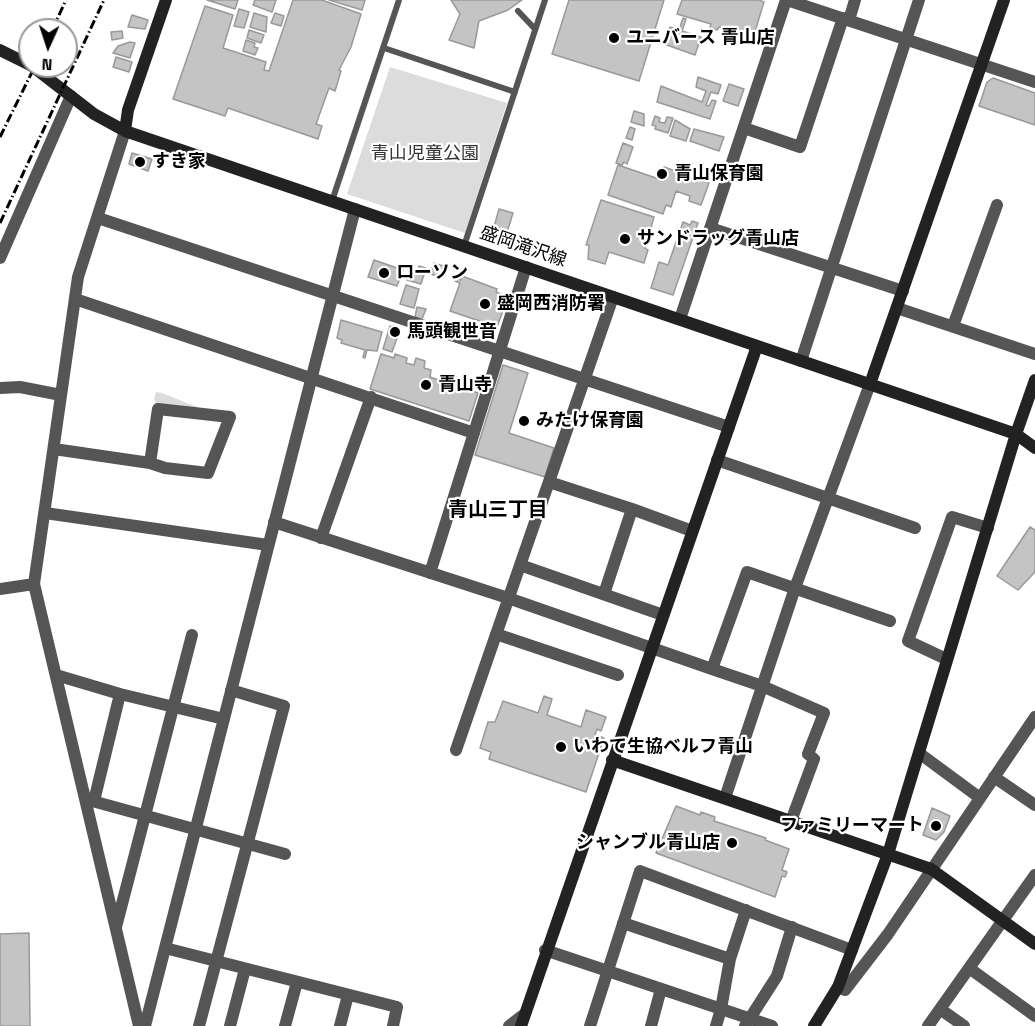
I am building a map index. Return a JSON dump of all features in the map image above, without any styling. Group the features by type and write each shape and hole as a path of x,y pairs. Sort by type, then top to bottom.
{"street":[{"path":"139,1026 89,800 34,584 78,277 125,131 128,110 165,0"},
{"path":"680,319 787,0 1035,82"},
{"path":"744,128 800,147 855,0"},
{"path":"801,361 919,0"},
{"path":"725,798 795,588 870,384 1004,0"},
{"name":"盛岡滝沢線","path":"0,50 18,59"},
{"name":"盛岡滝沢線","path":"48,78 94,114 125,131 1016,434 1035,448"},
{"path":"0,258 71,96"},
{"path":"953,327 997,205"},
{"path":"145,1026 355,209"},
{"path":"98,218 331,297 500,349 729,427"},
{"path":"710,228 903,291"},
{"path":"430,573 526,267"},
{"path":"456,750 613,297"},
{"path":"75,299 474,433"},
{"path":"897,308 1035,354"},
{"path":"509,1026 521,1021 757,346"},
{"path":"814,1026 838,987 888,854 1016,434 1035,381"},
{"path":"0,388 20,387 61,395"},
{"path":"321,538 371,397"},
{"path":"54,449 208,473 230,417 158,409 150,463"},
{"path":"717,460 915,528"},
{"path":"549,482 692,531"},
{"path":"604,594 632,509"},
{"path":"45,513 268,545"},
{"path":"944,658 908,641 952,517 988,528"},
{"path":"274,522 508,598 762,686 824,713 808,754 813,759 791,821"},
{"path":"520,565 663,615"},
{"path":"712,669 747,572 890,621"},
{"path":"0,589 34,584"},
{"path":"496,634 618,675"},
{"path":"116,928 192,635"},
{"path":"56,675 120,694 224,719"},
{"path":"200,1026 284,705 231,690"},
{"path":"89,800 120,694"},
{"path":"838,987 845,990 994,777 1031,731 1035,717"},
{"path":"919,753 980,798"},
{"path":"612,760 931,869 1035,944"},
{"path":"994,777 1035,805"},
{"path":"89,800 285,854"},
{"path":"590,1026 640,871 852,950"},
{"path":"928,1026 1033,881"},
{"path":"716,1026 722,1009 730,959 746,910"},
{"path":"623,924 730,959"},
{"path":"748,1022 777,976 792,927"},
{"path":"165,948 396,1007 393,1026"},
{"path":"545,950 722,1009 748,1022 772,1026"},
{"path":"969,968 1035,1016"},
{"path":"230,1026 245,969"},
{"path":"285,1026 297,982"},
{"path":"651,1026 661,989"},
{"path":"340,1026 348,995"},
{"path":"940,1009 964,1026"}],"lane":[{"path":"332,201 399,0"},
{"path":"464,246 544,0"},
{"path":"518,11 535,29"},
{"path":"384,48 515,92"}],"green space":[{"name":"青山児童公園","path":"390,67 507,103 465,233 347,194"},
{"path":"156,392 207,411 156,405 154,399"}],"building":[{"path":"207,0 238,0 235,9"},
{"path":"255,0 276,0 272,12 253,5"},
{"path":"293,0 322,0 361,14 351,47 339,70 341,71 335,91 329,88 316,124 322,126 318,139 228,108 225,116 173,99 205,6 233,15 223,48 266,62 264,70 269,71"},
{"path":"329,0 365,0 362,10"},
{"path":"451,0 522,0 508,10 479,21 474,48 449,40 460,14"},
{"path":"569,0 664,0 639,81 552,54"},
{"path":"682,0 759,0 764,2 753,38 719,27 717,30 710,28 711,24 677,14"},
{"path":"239,9 249,12 244,28 234,26"},
{"path":"254,13 267,17 266,32 250,27"},
{"path":"275,13 284,16 281,26 271,23"},
{"path":"132,15 148,20 145,29 128,27"},
{"path":"683,18 686,19 682,31 701,37 695,55 664,44 670,27 679,30"},
{"path":"249,30 264,35 261,43 247,38"},
{"path":"122,31 123,38 112,40 111,32"},
{"path":"246,40 255,43 254,47 258,48 255,55 243,51"},
{"path":"130,42 135,43 130,58 113,53 118,46"},
{"path":"116,57 132,62 129,72 113,67"},
{"path":"698,77 721,85 718,94 711,92 706,105 709,106 712,100 716,101 710,119 657,102 661,86 702,102 706,91 696,87"},
{"path":"993,78 1035,93 1035,125 979,106 987,82"},
{"path":"729,84 744,89 738,106 723,101"},
{"path":"634,111 644,114 644,126 631,122"},
{"path":"655,116 660,118 659,122 665,123 667,117 673,118 668,133 655,129 656,126 652,125"},
{"path":"675,120 690,129 686,141 670,136"},
{"path":"630,127 635,129 632,140 626,138"},
{"path":"694,129 724,137 719,151 690,141"},
{"path":"623,143 633,147 627,164 624,162 622,165 616,163"},
{"name":"すき家","path":"132,153 152,159 148,171 129,164"},
{"path":"618,165 659,179 664,167 709,183 701,205 689,201 690,196 676,191 671,207 666,205 663,214 608,195"},
{"path":"601,200 654,217 645,248 648,250 644,263 609,252 605,264 588,259 589,245 586,245"},
{"path":"499,209 513,213 505,239 492,234"},
{"path":"692,221 698,223 673,295 651,288 659,262 668,265 683,222 690,225"},
{"path":"374,260 403,270 397,286 368,277"},
{"path":"434,263 443,266 440,277 430,274"},
{"path":"419,266 426,268 421,284 407,280 411,270 417,271"},
{"path":"462,276 497,289 496,292 508,297 497,327 450,311 460,283 455,281 456,278 461,280"},
{"path":"406,285 419,289 414,308 400,304"},
{"path":"417,307 426,309 422,319 415,317"},
{"path":"341,320 382,332 377,351 367,350 365,358 363,357 365,350 341,343 342,340 337,338"},
{"path":"390,326 400,330 392,352 383,349"},
{"path":"381,354 394,358 395,354 407,358 406,363 414,365 416,358 425,361 424,368 431,370 430,377 453,385 455,377 466,380 464,388 478,393 469,421 370,389"},
{"path":"503,365 528,373 509,433 554,448 545,477 475,455"},
{"path":"1030,527 1035,530 1035,572 1018,590 997,576"},
{"path":"544,696 552,699 547,715 581,727 586,710 606,717 601,731 597,729 595,735 604,738 586,792 489,759 491,752 480,748 488,722 495,722 503,701 538,713"},
{"path":"676,806 700,815 701,812 715,817 714,821 766,838 765,840 789,849 782,870 787,872 785,877 782,876 775,897 656,853"},
{"path":"932,808 950,816 944,832 936,840 923,835"},
{"path":"29,933 30,1026 0,1026 0,934"}],"railway":[{"path":"58,18 66,0"},
{"path":"0,223 104,0"},
{"path":"0,137 29,78"}],"place":[{"name":"ユニバース 青山店","path":"614,38"},
{"name":"すき家","path":"140,162"},
{"name":"青山保育園","path":"662,174"},
{"name":"サンドラッグ青山店","path":"625,239"},
{"name":"ローソン","path":"384,273"},
{"name":"盛岡西消防署","path":"485,304"},
{"name":"馬頭観世音","path":"395,332"},
{"name":"青山寺","path":"426,385"},
{"name":"みたけ保育園","path":"524,421"},
{"name":"いわて生協ベルフ青山","path":"561,747"},
{"name":"ファミリーマート","path":"936,826"},
{"name":"シャンブル青山店","path":"732,843"}],"district":[{"name":"青山三丁目","path":"498,511"}]}
